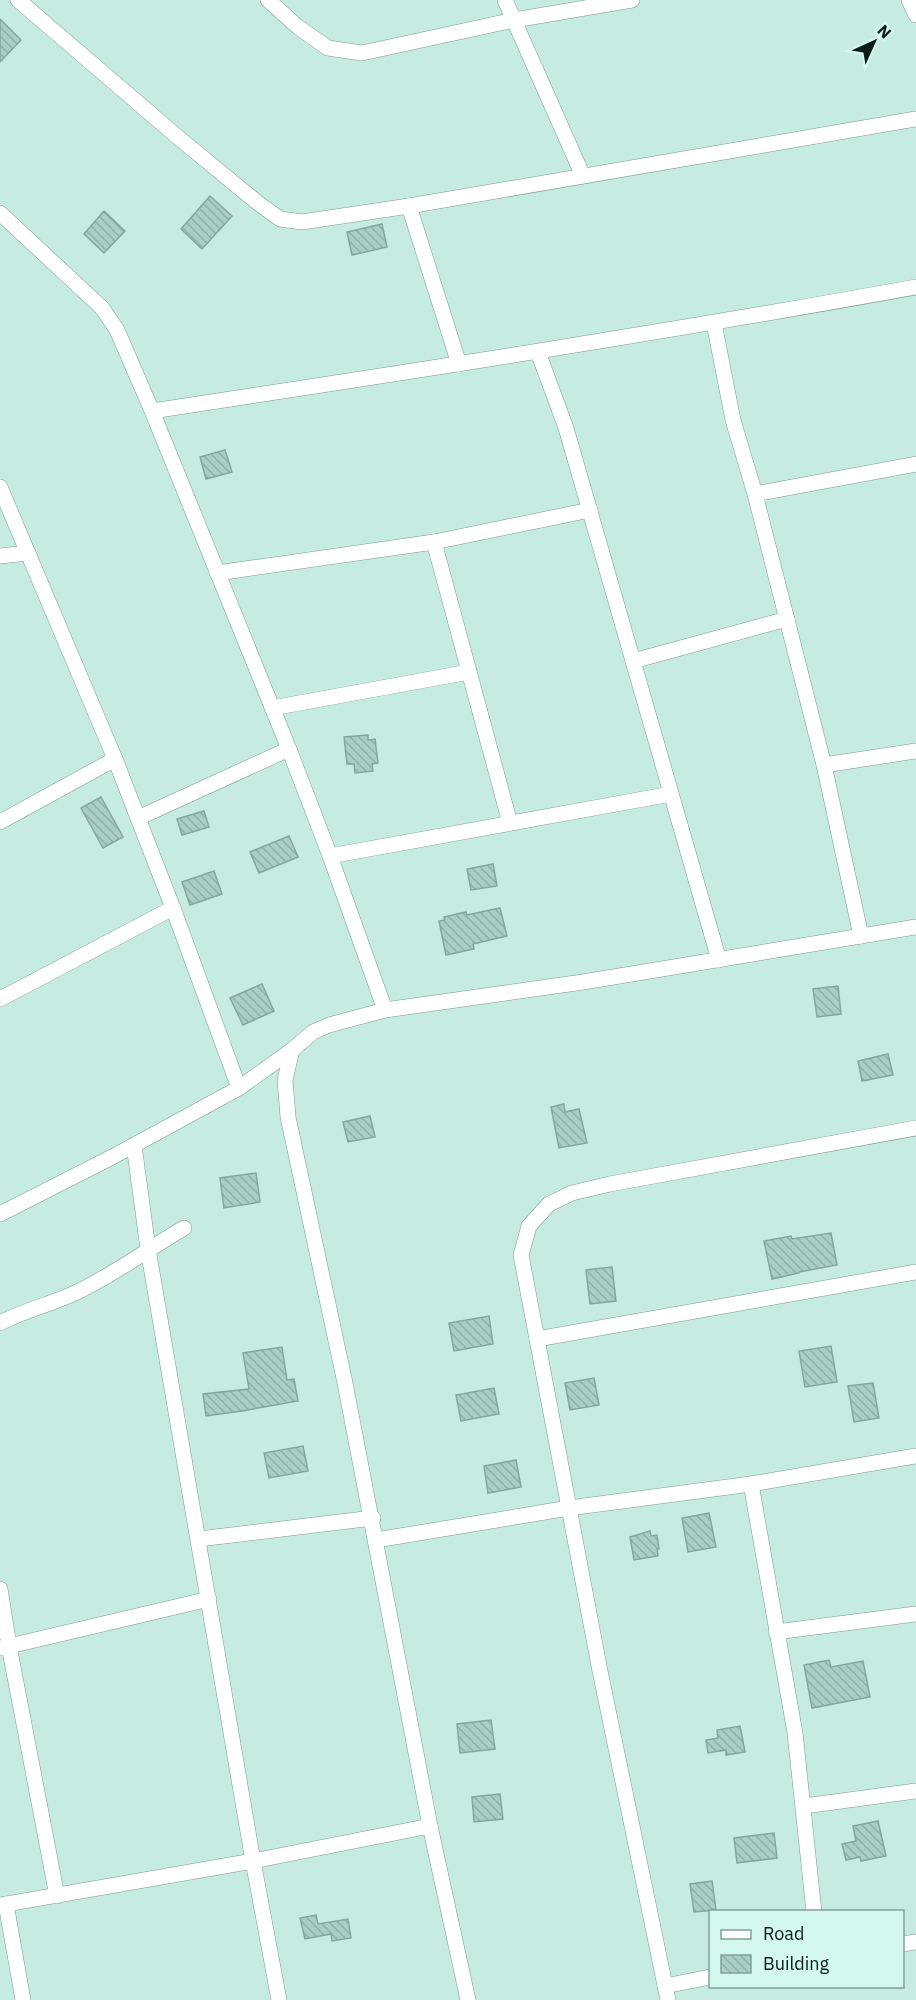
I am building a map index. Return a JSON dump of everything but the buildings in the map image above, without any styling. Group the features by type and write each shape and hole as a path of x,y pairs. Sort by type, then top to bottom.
{"street":[{"path":"18,0 258,203 280,219 302,222 409,206 916,119"},
{"path":"268,0 298,27 328,48 362,53 514,20 632,0"},
{"path":"505,0 583,176"},
{"path":"909,0 916,15"},
{"path":"409,206 459,364"},
{"path":"0,213 102,308 117,330 289,749 385,1010"},
{"path":"152,411 538,352 916,287"},
{"path":"714,323 733,420 824,765 861,936"},
{"path":"538,352 566,428 719,960"},
{"path":"754,494 916,465"},
{"path":"0,487 115,759 239,1088"},
{"path":"217,573 434,542 590,510"},
{"path":"434,542 510,823"},
{"path":"0,556 28,553"},
{"path":"633,661 787,619"},
{"path":"272,708 469,672"},
{"path":"138,818 289,749"},
{"path":"824,765 916,751"},
{"path":"0,822 115,759"},
{"path":"330,856 671,794"},
{"path":"0,999 173,908"},
{"path":"0,1214 239,1088 313,1032 329,1025 385,1010 583,982 916,927"},
{"path":"292,1050 285,1080 288,1117 373,1518 430,1826 468,2000"},
{"path":"709,1978 666,1993 521,1255 529,1226 549,1204 572,1193 916,1128"},
{"path":"134,1145 148,1249 279,2000"},
{"path":"0,1323 76,1292 116,1271 184,1228"},
{"path":"537,1339 916,1272"},
{"path":"376,1540 569,1508 751,1484 916,1456"},
{"path":"751,1484 795,1733 814,1910"},
{"path":"199,1539 373,1518"},
{"path":"0,1589 4,1647 57,1896"},
{"path":"4,1647 208,1599"},
{"path":"776,1632 916,1614"},
{"path":"804,1806 916,1791"},
{"path":"23,2000 3,1904 253,1861 430,1826"}]}
